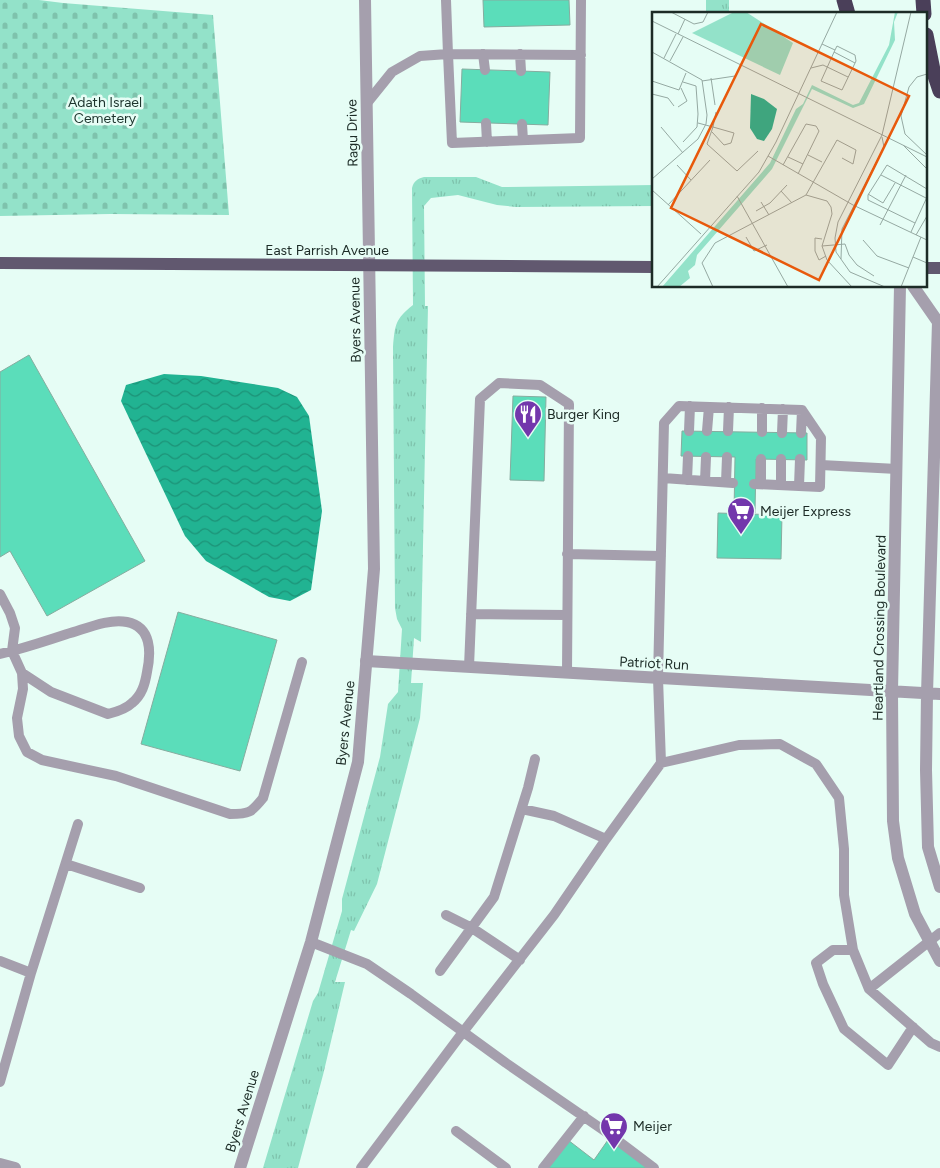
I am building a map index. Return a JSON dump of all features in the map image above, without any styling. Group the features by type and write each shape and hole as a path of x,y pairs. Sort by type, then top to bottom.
{"highway":[{"path":"928,47 932,70 940,90"}],"main road":[{"name":"East Parrish Avenue","path":"0,263 652,267"}],"street":[{"name":"Ragu Drive","path":"365,0 370,265"},
{"name":"Byers Avenue","path":"240,1168 311,942 358,762 374,569 370,265"},
{"name":"Heartland Crossing Boulevard","path":"900,288 892,692 893,820 898,858 915,914 940,961"},
{"path":"914,288 938,322 933,694 926,770 928,847 940,887"},
{"name":"Patriot Run","path":"366,661 933,694"},
{"path":"0,1164 14,1168"}],"lane":[{"path":"446,0 452,143 580,138 581,0"},
{"path":"367,103 392,72 420,56 448,54 581,55"},
{"path":"483,54 485,70"},
{"path":"520,54 521,72"},
{"path":"486,123 487,142"},
{"path":"522,124 523,140"},
{"path":"469,667 480,399 499,383 540,385 569,404 567,673"},
{"path":"361,1168 554,915 661,763 658,678 664,423 679,406 802,410"},
{"path":"689,431 690,406"},
{"path":"707,431 709,407"},
{"path":"728,431 729,407"},
{"path":"762,408 762,432"},
{"path":"782,432 783,409"},
{"path":"801,433 802,410"},
{"path":"761,459 757,484 820,488 821,438 802,410"},
{"path":"687,480 688,456"},
{"path":"705,481 706,456"},
{"path":"663,478 729,482 727,457"},
{"path":"781,459 781,485"},
{"path":"799,486 800,460"},
{"path":"820,464 897,468"},
{"path":"567,554 661,556"},
{"path":"0,594 15,628 12,651 22,673 23,689 17,718 19,736 27,752 42,760 116,776 230,814 244,814 254,810 263,798 302,662"},
{"path":"471,614 567,614"},
{"path":"0,654 115,621 129,622 138,627 146,635 149,646 150,658 144,685 140,693 133,703 108,714 50,692 22,673"},
{"path":"661,763 739,745 780,744 816,764 839,798 844,849 844,895 852,950 869,989 931,1043 940,1047"},
{"path":"440,971 494,897 522,809 535,760"},
{"path":"522,809 554,816 606,839"},
{"path":"0,1082 31,973 78,824"},
{"path":"66,864 140,888"},
{"path":"446,915 472,928 520,960"},
{"path":"869,989 940,933"},
{"path":"311,942 367,964 584,1116 654,1168"},
{"path":"852,950 833,950 816,963 823,984 844,1028 888,1065 913,1027"},
{"path":"0,961 31,973"},
{"path":"543,1168 584,1116"},
{"path":"456,1131 506,1168"}],"green space":[{"name":"Adath Israel Cemetery","path":"0,0 39,0 213,15 229,215 110,214 0,216"},
{"path":"706,0 729,0 729,12 706,12"},
{"path":"424,177 476,177 502,187 652,185 652,206 516,207 497,205 458,195 431,198 424,206 425,306 428,306 421,642 414,638 411,683 423,683 420,718 377,884 354,931 351,930 335,982 345,982 298,1168 263,1168 342,911 342,899 380,757 388,704 398,692 402,629 397,619 395,608 393,347 397,323 413,305 412,188 419,179"}],"water":[{"path":"164,374 201,376 278,388 297,397 309,416 322,511 311,590 290,601 269,597 206,561 185,536 121,401 126,385"}],"building":[{"path":"483,0 569,0 570,25 484,27"},
{"path":"462,69 550,72 548,125 460,122"},
{"path":"29,355 145,561 47,616 10,551 0,557 0,372"},
{"name":"Burger King","path":"513,396 546,397 544,481 510,480"},
{"path":"682,431 807,433 807,460 756,459 755,513 734,513 735,457 681,456"},
{"path":"718,513 782,515 781,559 717,558"},
{"path":"178,612 277,640 240,771 141,744"},
{"name":"Meijer","path":"610,1137 651,1168 547,1168 568,1140 594,1160"}],"place":[{"name":"Burger King","path":"528,438"},
{"name":"Meijer Express","path":"741,535"},
{"name":"Meijer","path":"614,1150"}]}
